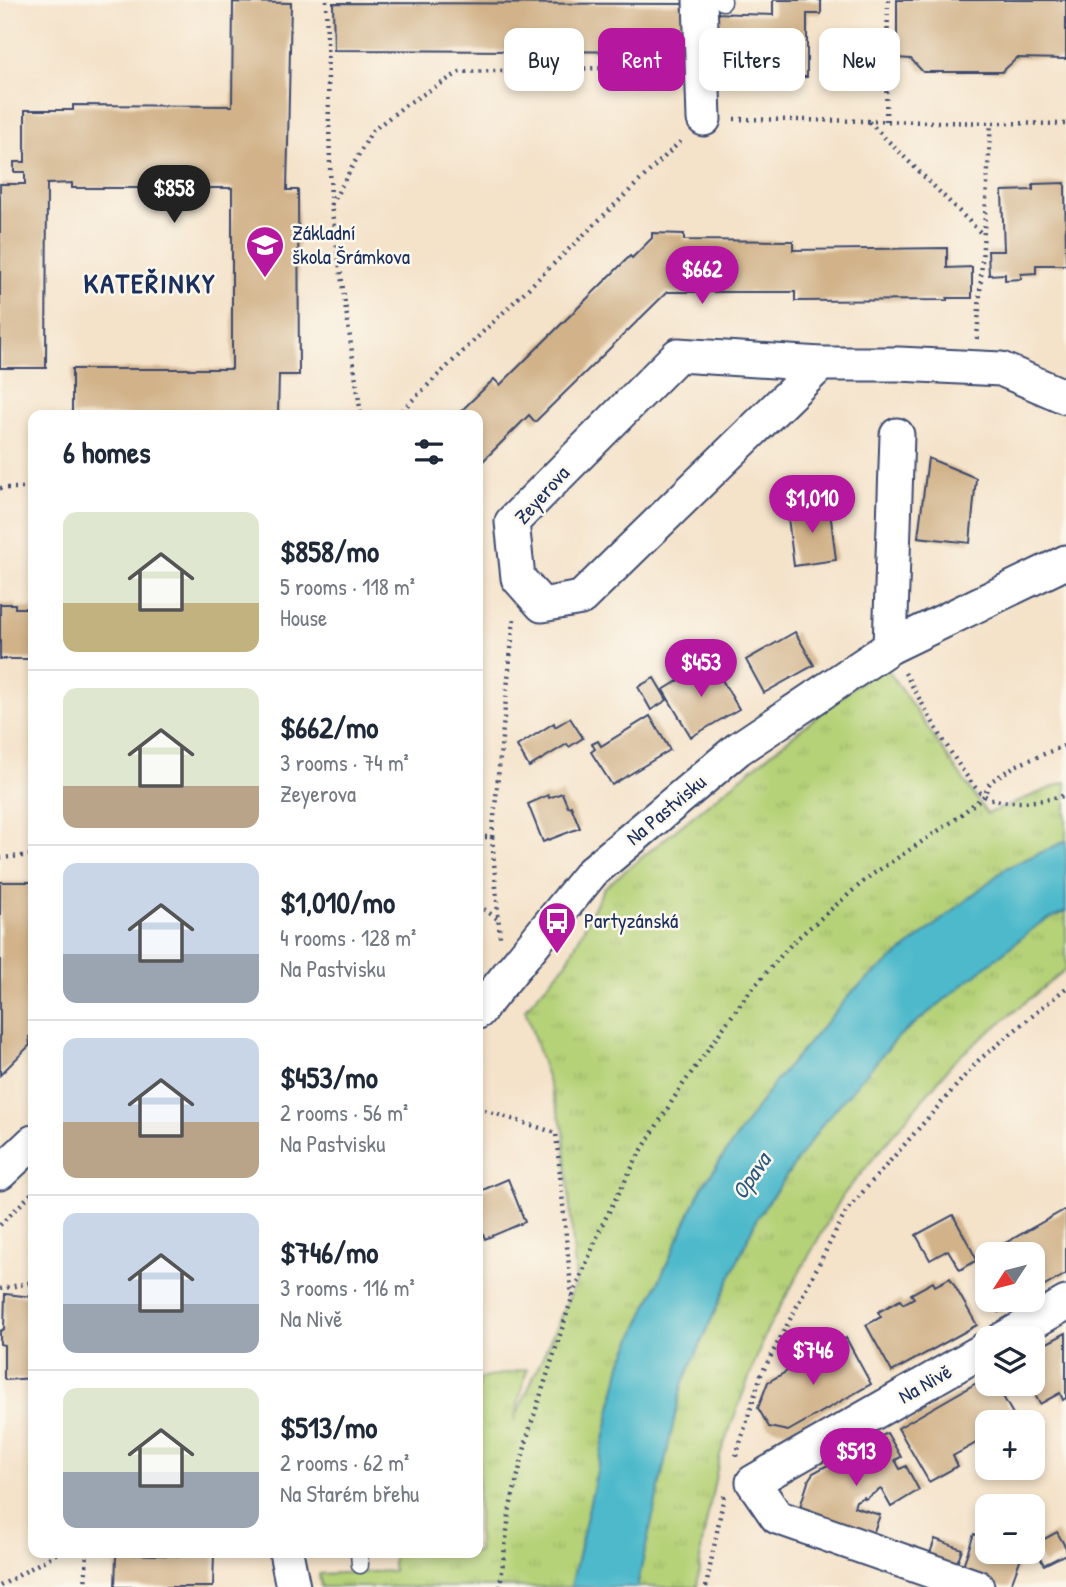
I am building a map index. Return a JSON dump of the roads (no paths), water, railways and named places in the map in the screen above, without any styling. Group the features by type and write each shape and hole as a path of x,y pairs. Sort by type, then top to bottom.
{"street":[{"path":"704,119 702,65 715,1"},
{"name":"Zeyerova","path":"821,364 581,598 542,606 518,578 512,522 678,355 821,364 1001,369 1066,397"},
{"path":"890,647 897,435"},
{"name":"Na Pastvisku","path":"483,1006 592,872 738,749 890,647 1066,562"},
{"path":"0,1173 28,1147"},
{"path":"1026,1326 1066,1303"},
{"name":"Na Nivě","path":"975,1354 738,1476 777,1517 977,1587"},
{"path":"287,1558 293,1587"}],"water":[{"name":"Opava","path":"1066,841 1066,911 1040,923 898,1037 824,1122 757,1218 682,1385 637,1587 571,1587 621,1364 702,1187 774,1083 853,991 1006,868"}],"place":[{"name":"Základní škola Šrámkova","path":"265,279"},
{"name":"Partyzánská","path":"557,955"}],"district":[{"name":"KATEŘINKY","path":"150,283"}]}
